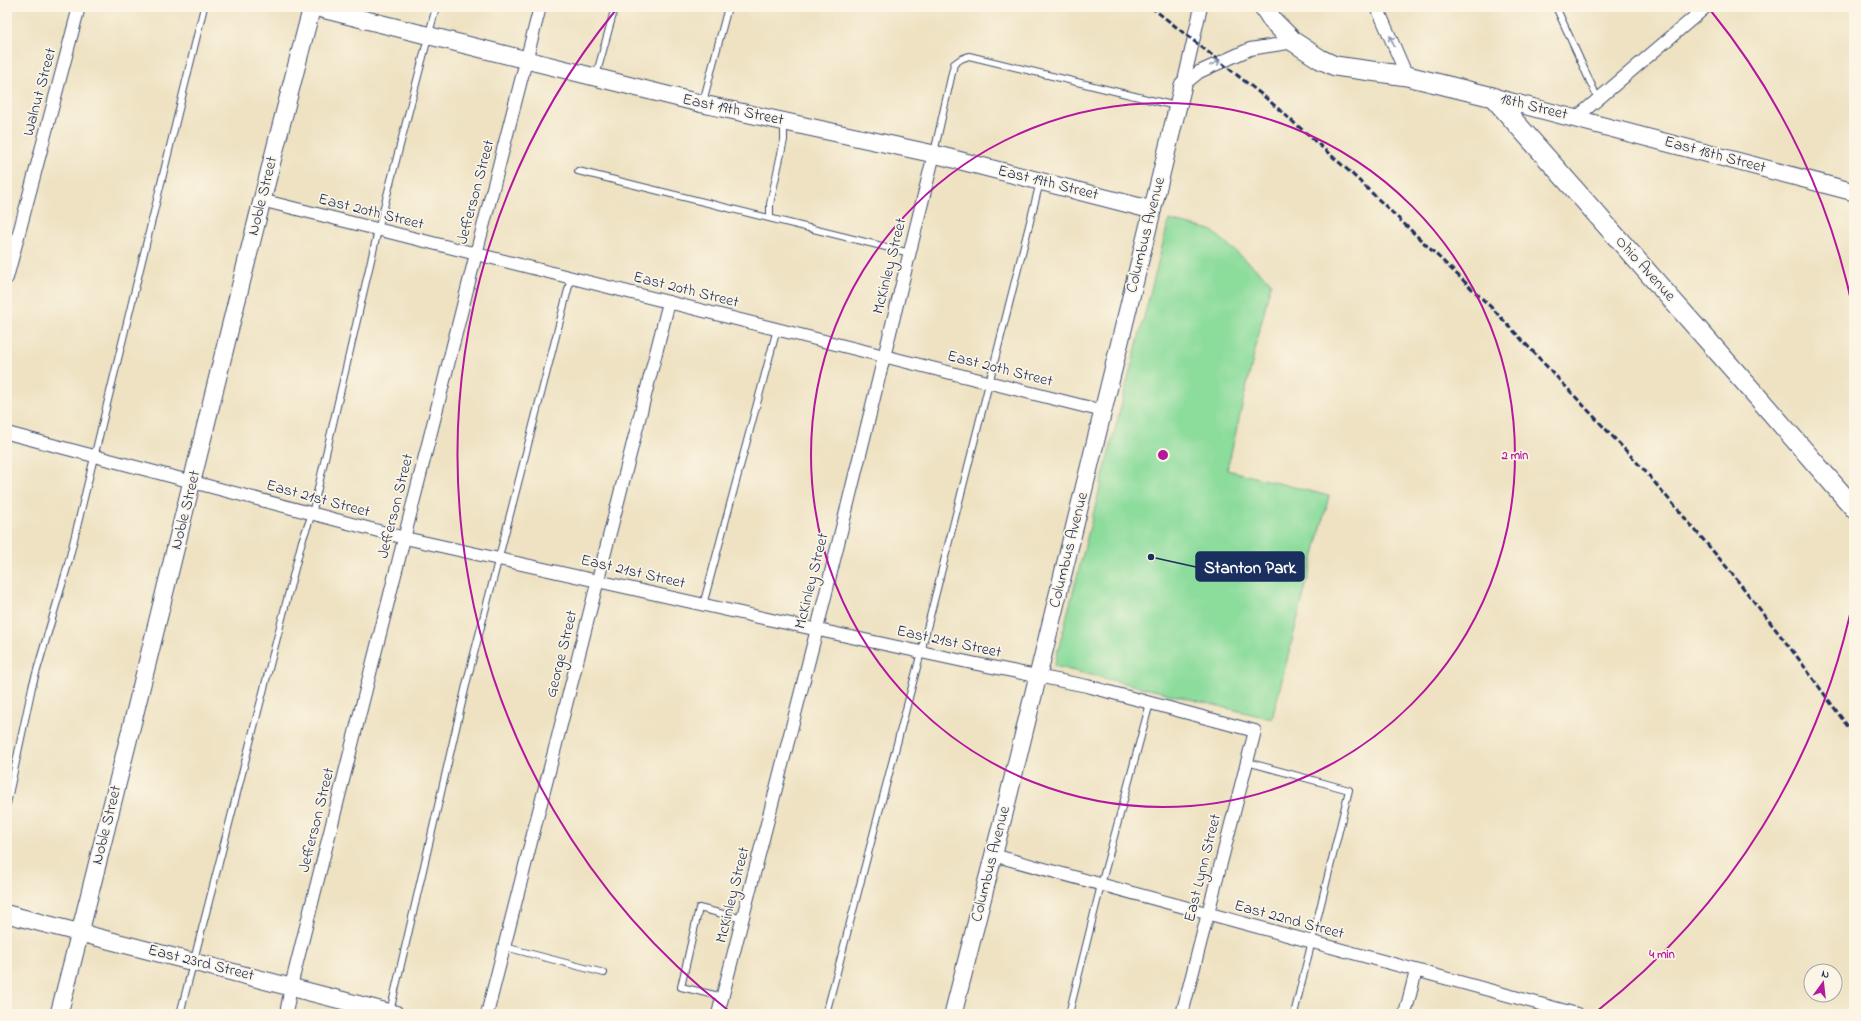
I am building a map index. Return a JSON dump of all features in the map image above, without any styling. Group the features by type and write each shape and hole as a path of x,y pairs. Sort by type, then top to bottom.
{"main road":[{"path":"1264,7 1273,21 1294,42 1320,59 1335,66 1407,76 1493,97"},
{"name":"Ohio Avenue","path":"1493,97 1756,394 1854,508"}],"street":[{"name":"Walnut Street","path":"7,278 80,7"},
{"name":"East 19th Street","path":"313,7 703,104 934,154 1152,210"},
{"name":"Noble Street","path":"59,1014 193,482 261,200 313,7"},
{"name":"Jefferson Street","path":"286,1014 291,986 540,7"},
{"name":"Columbus Avenue","path":"954,1014 1178,107 1201,7"},
{"path":"1377,7 1407,76"},
{"path":"1576,118 1706,7"},
{"path":"1183,85 1199,72 1250,49 1294,42"},
{"name":"18th Street","path":"1493,97 1576,118"},
{"name":"East 18th Street","path":"1576,118 1854,192"},
{"name":"McKinley Street","path":"718,1014 817,630 934,154"},
{"name":"East 20th Street","path":"261,200 1103,411"},
{"name":"George Street","path":"487,1014 669,302"},
{"name":"East 21st Street","path":"7,433 405,538 817,630 1087,686 1255,731"},
{"name":"East Lynn Street","path":"1182,1014 1255,731"},
{"name":"East 22nd Street","path":"994,855 1312,943 1416,970 1550,1011 1578,1014"},
{"name":"East 23rd Street","path":"7,914 393,1013"},
{"path":"1405,1014 1416,970"}],"lane":[{"path":"7,804 32,687 67,568 204,7"},
{"path":"180,1014 302,541 312,514 378,230 436,7"},
{"path":"596,78 615,7"},
{"path":"703,104 728,7"},
{"path":"1556,7 1598,99"},
{"path":"934,154 954,64 969,56 1178,107"},
{"path":"770,217 770,204 784,140 784,121"},
{"path":"578,171 910,252"},
{"path":"826,1014 921,652 1040,180"},
{"path":"393,1013 467,681 571,278"},
{"path":"703,605 777,329"},
{"path":"1069,1014 1101,885 1150,703"},
{"path":"1247,762 1349,790 1294,1014"},
{"path":"723,997 681,987 699,908 743,919"},
{"path":"505,947 604,973"}],"green space":[{"path":"1169,220 1211,230 1271,282 1227,470 1329,496 1272,719 1054,666"}],"railway":[{"path":"1151,7 1266,98 1350,172 1493,309 1644,470 1730,571 1798,658 1854,735"}],"place":[{"name":"Stanton Park","path":"1151,557"}]}
